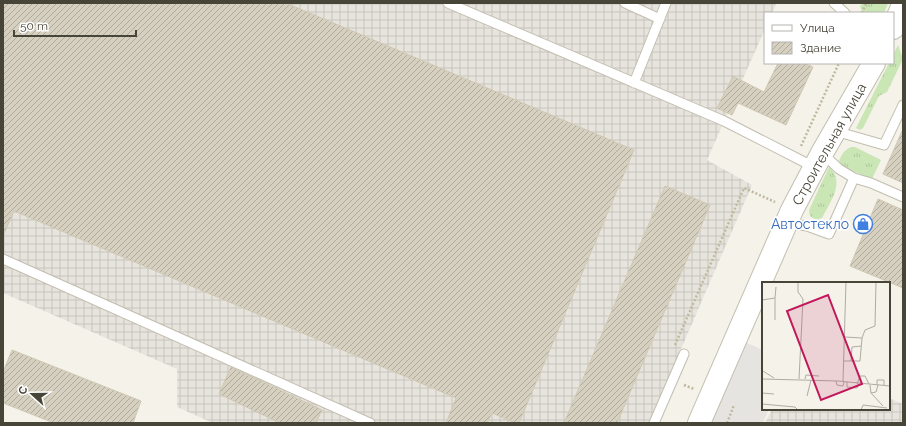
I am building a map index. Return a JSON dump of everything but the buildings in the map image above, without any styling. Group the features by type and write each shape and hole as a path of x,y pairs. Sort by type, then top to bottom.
{"street":[{"path":"895,31 903,5"},
{"name":"Строительная улица","path":"699,423 786,223 811,159 835,130 873,64"}],"lane":[{"path":"448,3 811,159 839,169 854,178 903,197"},
{"path":"626,3 660,19"},
{"path":"634,83 666,3"},
{"path":"834,3 844,12"},
{"path":"835,130 884,145 903,105"},
{"path":"786,223 807,226 829,234 854,178"},
{"path":"3,259 370,423"},
{"path":"654,423 684,354"}],"path":[{"path":"811,159 839,64"},
{"path":"674,347 744,188"},
{"path":"679,383 699,390"},
{"path":"726,423 734,405"}],"shaded area":[{"path":"3,3 777,3 772,12 764,12 764,31 707,160 752,185 649,423 213,423 177,407 177,369 3,293"},
{"path":"736,338 762,350 762,410 769,410 763,423 699,423"},
{"path":"890,398 903,404 903,423 765,423 772,410 890,410"}],"green space":[{"path":"862,3 888,3 884,12 862,12 860,7"},
{"path":"898,45 903,59 887,92 879,96 863,128 860,130 856,128 888,64 894,64 894,53"},
{"path":"851,147 855,147 881,160 872,179 841,166 839,161 841,156"},
{"path":"829,167 834,173 836,179 835,192 822,218 816,220 810,216 809,210"}],"place":[{"name":"Автостекло","path":"863,224"}]}
